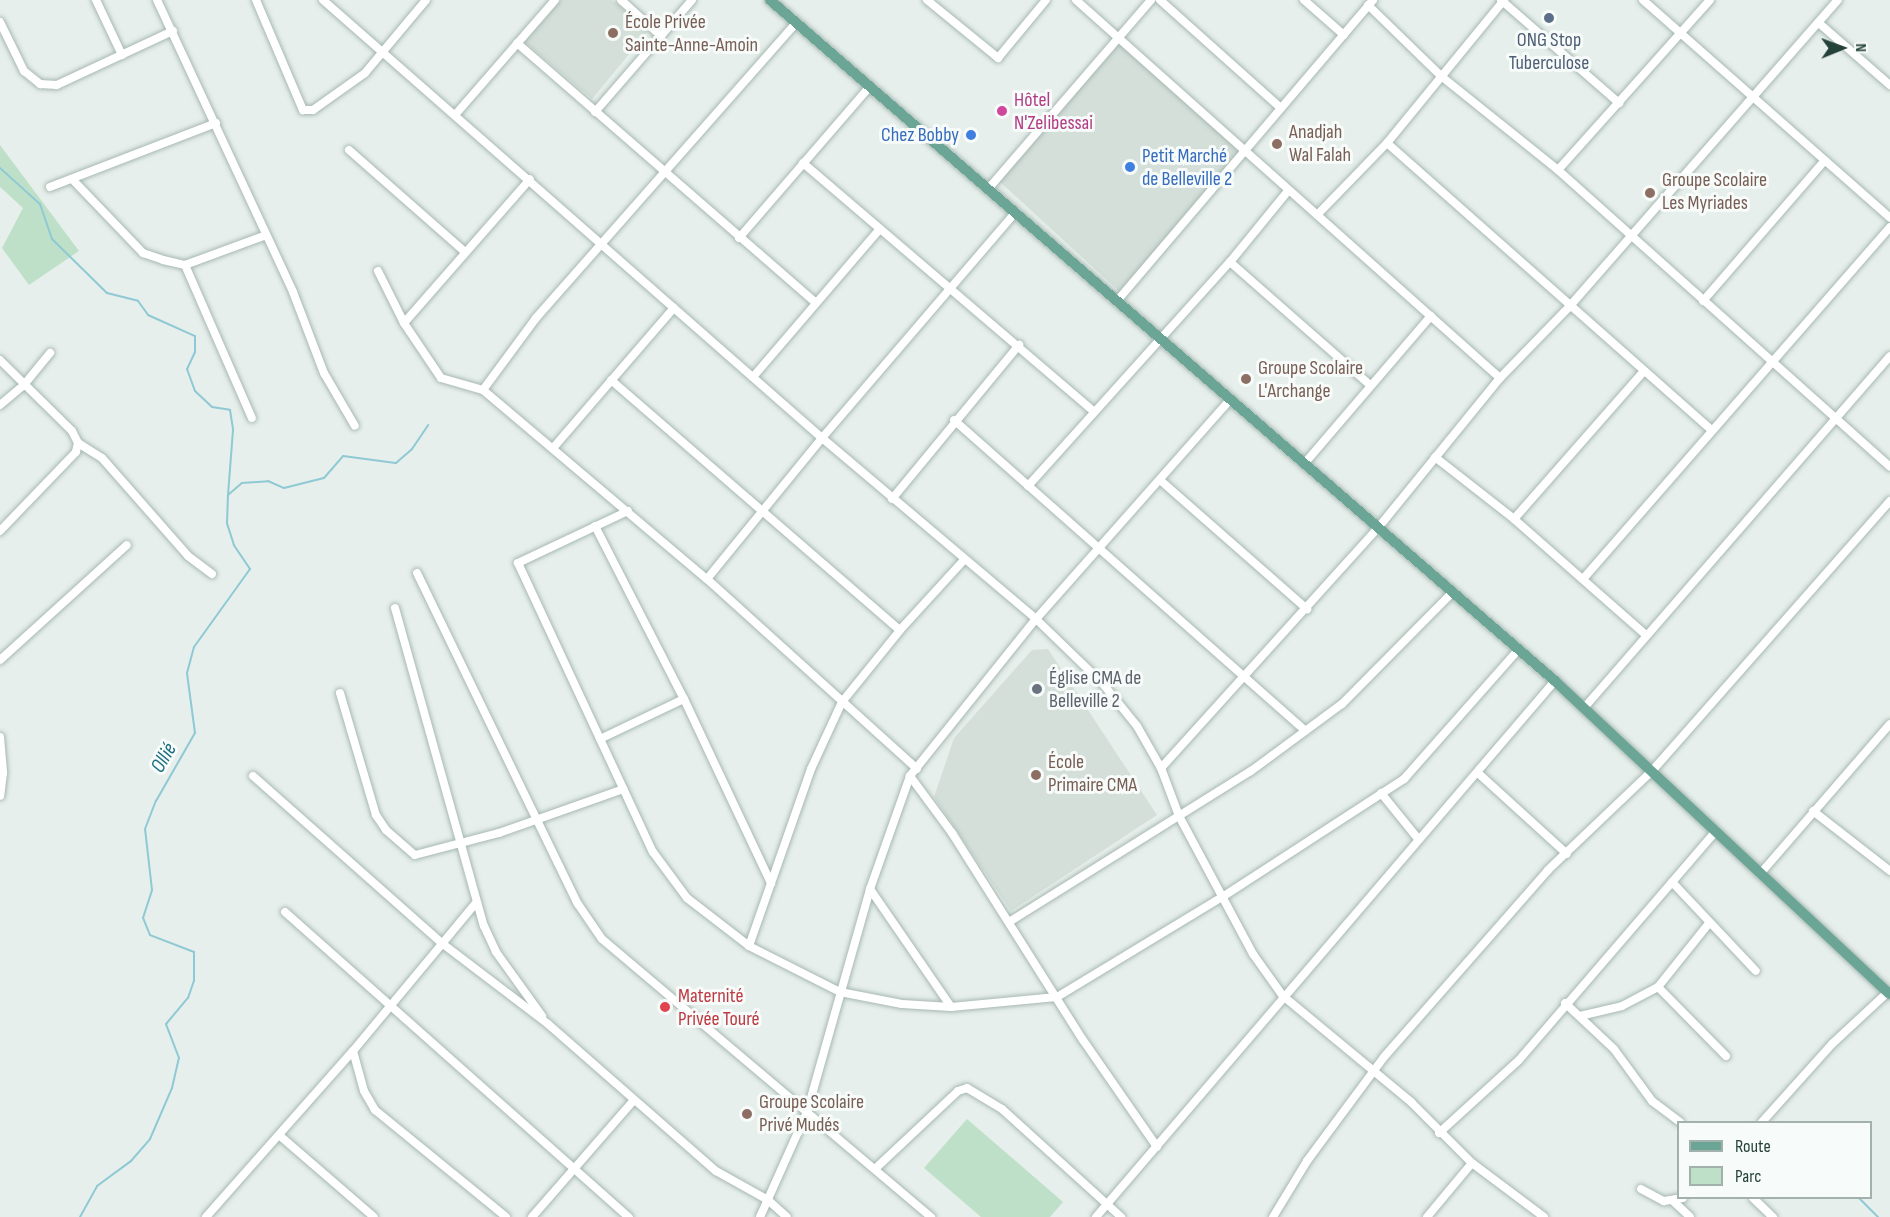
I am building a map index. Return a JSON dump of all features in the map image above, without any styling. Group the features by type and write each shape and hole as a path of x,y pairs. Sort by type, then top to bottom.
{"main road":[{"path":"770,0 1016,212 1158,339 1555,681 1652,771 1714,833 1889,993"}],"street":[{"path":"96,0 122,55"},
{"path":"157,0 216,123 324,373 355,426"},
{"path":"256,0 303,110 322,106 351,86 426,0"},
{"path":"323,0 530,179 603,246 891,498 1036,619 1103,684 1137,726 1161,768 1179,816 1224,896 1253,954 1282,996 1373,1070 1472,1163 1544,1217"},
{"path":"455,115 555,0"},
{"path":"621,0 662,36"},
{"path":"595,112 692,0"},
{"path":"932,2 998,58 1046,0"},
{"path":"1076,0 1500,378"},
{"path":"988,189 1151,0"},
{"path":"1160,0 1281,108"},
{"path":"1304,0 1344,35"},
{"path":"1643,0 1890,218"},
{"path":"1558,170 1710,0"},
{"path":"1161,768 1307,609 1378,528 1500,378 1569,307 1632,237 1820,24 1838,0"},
{"path":"1317,215 1387,143 1503,1 1619,103"},
{"path":"1117,301 1371,3 1441,76 1558,170 1890,467"},
{"path":"0,22 24,71 39,84 57,85 173,31"},
{"path":"483,390 536,318 603,246 796,22"},
{"path":"1820,24 1890,85"},
{"path":"517,43 815,302"},
{"path":"739,238 870,86"},
{"path":"50,187 216,123"},
{"path":"1387,143 1569,307 1712,431"},
{"path":"349,150 465,252"},
{"path":"1703,301 1825,160"},
{"path":"803,163 1019,345 1093,411"},
{"path":"72,179 143,254 184,265 266,235"},
{"path":"404,323 530,179"},
{"path":"1028,486 1093,411 1230,262 1288,191"},
{"path":"707,579 822,438 1016,212"},
{"path":"1583,579 1890,227"},
{"path":"753,377 880,229"},
{"path":"1230,262 1370,385"},
{"path":"184,265 252,418"},
{"path":"378,271 404,323 441,378 483,390 707,579 917,769"},
{"path":"553,448 674,308"},
{"path":"1304,464 1431,316"},
{"path":"891,498 1019,345"},
{"path":"0,405 23,386 50,353"},
{"path":"1584,708 1890,356"},
{"path":"0,360 23,386 72,431 78,443 102,458 188,556 212,574"},
{"path":"1514,519 1644,371"},
{"path":"611,380 762,514 900,630"},
{"path":"760,1217 807,1112 870,889 910,776 1036,619 1230,400"},
{"path":"954,420 1242,679 1305,731"},
{"path":"0,531 76,452 78,443"},
{"path":"1435,457 1514,519 1646,635"},
{"path":"1160,480 1307,609"},
{"path":"1273,1217 1373,1070 1527,892 1652,771 1890,501"},
{"path":"628,511 518,563 623,789 664,870 687,898 749,946 840,992 902,1004 951,1007 1057,997 1224,896 1404,779 1518,650"},
{"path":"595,526 684,699 771,883"},
{"path":"0,660 128,545"},
{"path":"749,946 811,769 842,702 900,630 964,560"},
{"path":"417,573 539,819 578,904 602,939 876,1168 931,1217"},
{"path":"1009,922 1251,771 1342,704 1452,593"},
{"path":"395,608 476,903 496,952 548,1024"},
{"path":"1096,1217 1282,996 1478,773 1555,681"},
{"path":"340,693 376,815 386,830 415,855 461,845 623,789"},
{"path":"600,740 684,699"},
{"path":"1760,874 1890,724"},
{"path":"0,737 3,773 0,796"},
{"path":"1478,773 1567,854"},
{"path":"253,776 443,944 548,1024 716,1171 768,1200 787,1217"},
{"path":"910,776 952,832 1057,997 1157,1147"},
{"path":"1381,793 1419,840"},
{"path":"1813,812 1889,869"},
{"path":"1439,1132 1508,1072 1565,1003 1714,833"},
{"path":"1672,882 1756,971"},
{"path":"870,889 951,1007"},
{"path":"206,1217 353,1051 476,903"},
{"path":"285,912 629,1217"},
{"path":"1580,1016 1622,1006 1658,987 1709,923"},
{"path":"1658,987 1726,1056"},
{"path":"1763,1121 1832,1044 1889,993"},
{"path":"1565,1003 1614,1049 1652,1101 1679,1121"},
{"path":"353,1051 364,1091 375,1110 506,1217"},
{"path":"876,1168 958,1091 968,1088 1002,1109 1121,1217"},
{"path":"532,1217 634,1100"},
{"path":"279,1135 374,1217"},
{"path":"1427,1217 1472,1163"},
{"path":"1641,1189 1673,1201 1690,1217"},
{"path":"1673,1201 1678,1199"},
{"path":"1755,1199 1773,1217"}],"shaded area":[{"path":"561,0 612,0 649,30 592,99 525,42"},
{"path":"1118,43 1243,150 1121,293 999,181"},
{"name":"École Primaire CMA","path":"1048,649 1157,815 1011,911 934,797 954,738 1032,650"}],"green space":[{"path":"0,145 79,251 29,285 2,248 23,208 0,187"},
{"path":"967,1119 1063,1202 1050,1217 981,1217 924,1168"}],"waterway":[{"path":"0,168 40,204 52,239 107,293 138,301 148,315 195,336 195,352 187,369 195,391 212,407 230,410 233,430 228,495"},
{"name":"Ollié","path":"80,1217 97,1186 131,1161 150,1139 172,1088 179,1058 166,1024 188,998 194,981 194,952 150,935 143,918 152,890 145,829 156,801 195,733 187,673 194,647 250,569 234,545 227,523 228,495 242,483 268,481 284,488 324,478 343,456 396,463 412,449 428,425"},
{"path":"1860,1199 1878,1217"}],"place":[{"name":"ONG Stop Tuberculose","path":"1549,18"},
{"name":"École Privée Sainte-Anne-Amoin","path":"613,33"},
{"name":"Hôtel N'Zelibessai","path":"1002,111"},
{"name":"Chez Bobby","path":"971,135"},
{"name":"Anadjah Wal Falah","path":"1277,144"},
{"name":"Petit Marché de Belleville 2","path":"1130,167"},
{"name":"Groupe Scolaire Les Myriades","path":"1650,193"},
{"name":"Groupe Scolaire L'Archange","path":"1246,379"},
{"name":"Église CMA de Belleville 2","path":"1037,689"},
{"name":"École Primaire CMA","path":"1036,775"},
{"name":"Maternité Privée Touré","path":"665,1007"},
{"name":"Groupe Scolaire Privé Mudés","path":"747,1114"}]}
